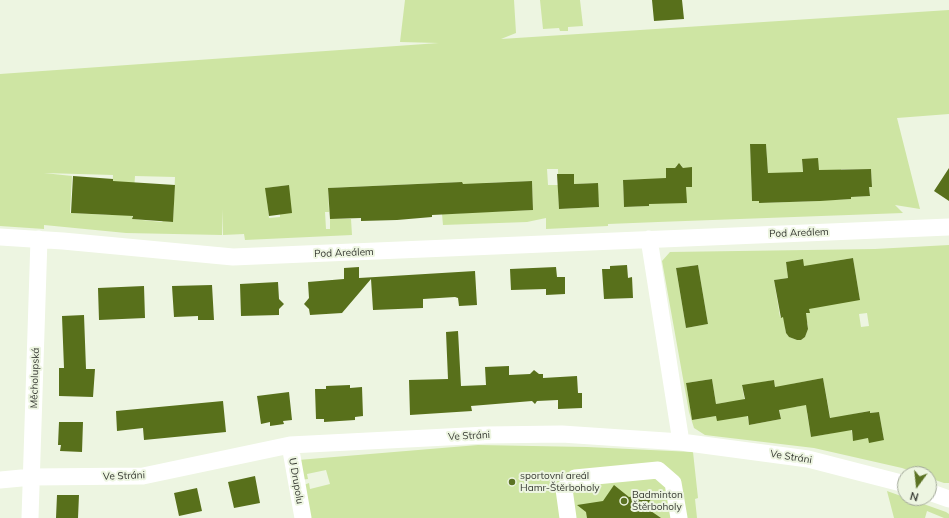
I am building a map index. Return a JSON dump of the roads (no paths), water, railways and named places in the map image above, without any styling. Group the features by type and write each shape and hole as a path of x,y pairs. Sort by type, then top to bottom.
{"street":[{"name":"Pod Areálem","path":"0,237 39,239 234,257 949,227"},
{"name":"Měcholupská","path":"30,518 39,239"},
{"path":"649,240 681,442"},
{"name":"Ve Stráni","path":"0,480 32,477 144,476 290,445 486,435 562,434 681,442 808,459 897,482"},
{"name":"U Drupolu","path":"290,445 303,518"},
{"path":"568,518 564,489 575,478 658,470 673,483 679,518"},
{"path":"937,495 949,499"}],"place":[{"name":"sportovní areál Hamr-Štěrboholy","path":"512,482"},
{"name":"Badminton Štěrboholy","path":"624,501"}]}
